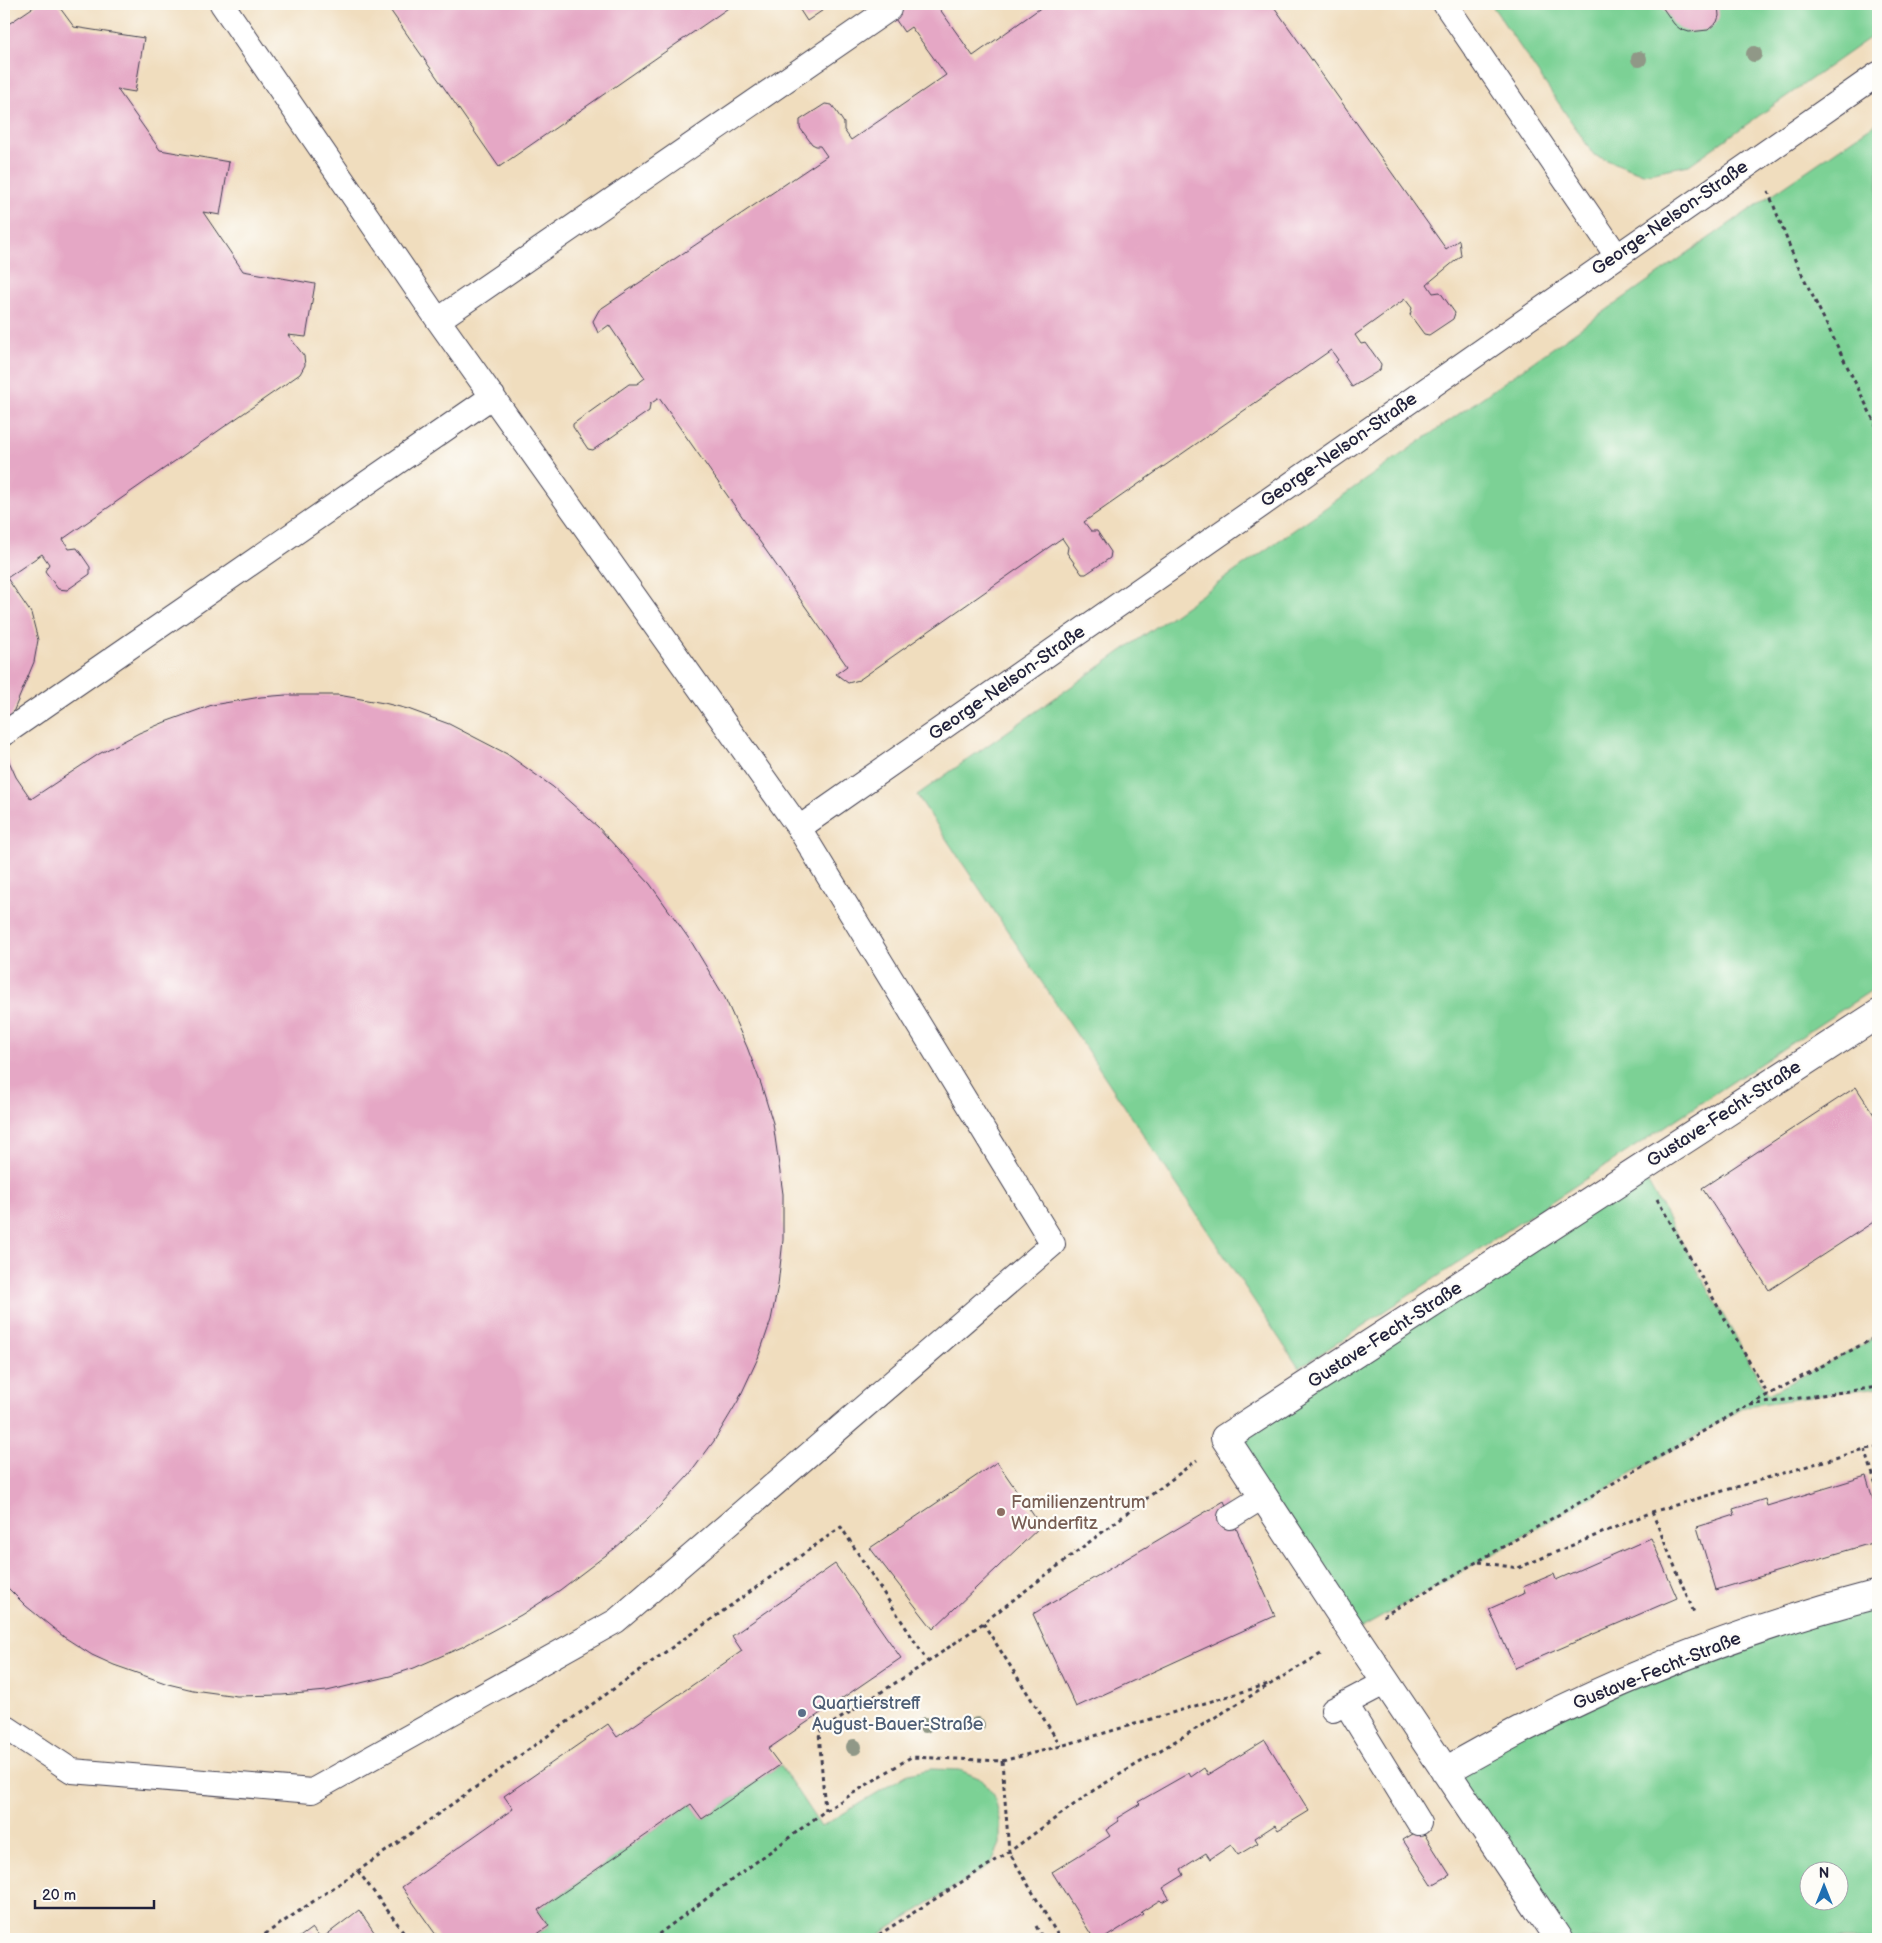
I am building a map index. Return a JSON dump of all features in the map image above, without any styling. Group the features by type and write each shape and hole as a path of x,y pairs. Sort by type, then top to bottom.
{"street":[{"name":"Gustave-Fecht-Straße","path":"1225,1438 1878,1014"},
{"path":"1225,1438 1558,1939"},
{"name":"Gustave-Fecht-Straße","path":"1445,1771 1528,1726 1606,1689 1708,1647 1767,1627 1878,1594"}],"lane":[{"path":"4,1726 72,1771 312,1791 616,1621 1053,1244 799,828 438,320 222,4"},
{"path":"1445,4 1617,256"},
{"path":"438,320 889,9"},
{"name":"George-Nelson-Straße","path":"799,828 1878,74"},
{"path":"5,733 493,396"},
{"path":"1230,1517 1264,1496"},
{"path":"1386,1682 1339,1707 1419,1823"}],"path":[{"path":"1576,4 1584,7 1594,4"},
{"path":"1755,160 1795,260 1878,429"},
{"path":"1640,1169 1768,1395"},
{"path":"872,1939 1009,1852 1094,1790 1278,1681 1353,1633 1747,1406 1878,1336"},
{"path":"1747,1406 1878,1387"},
{"path":"824,1811 819,1732 928,1662 983,1623 1225,1438"},
{"path":"1479,1562 1518,1568 1652,1512 1865,1449 1878,1447"},
{"path":"1865,1449 1878,1491"},
{"path":"1652,1512 1708,1647"},
{"path":"258,1939 358,1871 841,1527 928,1662"},
{"path":"983,1623 1061,1746"},
{"path":"652,1939 824,1811 911,1757 1002,1761 1061,1746 1278,1681"},
{"path":"1002,1761 1009,1852 1060,1939"},
{"path":"358,1871 409,1939"},
{"path":"1036,1926 1043,1939"}],"green space":[{"path":"1491,4 1878,4 1878,32 1689,165 1643,174 1594,155"},
{"path":"1878,122 1878,986 1299,1368 917,795 1729,224"},
{"path":"1640,1169 1768,1394 1878,1336 1878,1387 1747,1406 1353,1633 1225,1438"},
{"path":"1878,1594 1878,1939 1558,1939 1445,1771 1528,1726"},
{"path":"780,1765 821,1827 908,1774 931,1769 960,1770 981,1779 994,1795 1000,1820 1000,1844 991,1864 872,1939 530,1939 549,1926 538,1910 691,1804 702,1819"}],"building":[{"path":"38,4 57,4 74,27 144,38 135,92 117,89 160,150 229,162 220,215 203,212 243,271 315,284 306,337 288,335 304,356 305,365 300,374 63,539 69,549 77,548 90,567 90,574 67,590 58,589 45,571 49,564 42,554 7,578 31,613 38,640 34,662 4,734 4,27"},
{"path":"386,4 734,4 499,167"},
{"path":"796,4 832,4 807,21"},
{"path":"885,4 945,4 939,8 973,56 1046,4 1272,4 1446,249 1459,240 1461,256 1427,284 1433,293 1440,292 1455,313 1453,319 1429,335 1424,334 1410,315 1412,308 1405,299 1355,335 1361,344 1366,343 1381,364 1380,370 1352,387 1337,364 1338,360 1331,350 1084,522 1091,531 1097,531 1111,552 1110,558 1086,574 1082,574 1067,553 1068,547 1062,538 859,680 848,683 836,674 847,666 659,398 650,404 649,411 593,450 588,449 573,427 573,424 629,384 637,384 645,378 609,325 598,333 593,321 599,310 827,156 820,146 812,144 800,128 800,120 825,104 832,105 844,123 844,130 851,140 946,75 911,27 904,32"},
{"path":"1660,4 1718,4 1719,16 1717,22 1708,30 1689,32 1680,29 1674,24"},
{"path":"286,695 338,695 408,709 449,724 507,754 553,787 598,827 650,884 692,943 725,998 761,1084 773,1123 783,1194 783,1240 778,1285 771,1320 758,1358 738,1401 714,1441 689,1475 647,1520 614,1549 560,1590 521,1615 462,1647 414,1668 390,1676 327,1691 237,1696 193,1690 168,1684 92,1655 64,1637 26,1606 4,1584 4,750 16,777 31,799 99,754 165,722 212,705"},
{"path":"1856,1087 1878,1121 1878,1219 1769,1290 1702,1188"},
{"path":"997,1462 1041,1526 933,1629 870,1548"},
{"path":"1866,1476 1878,1516 1878,1541 1716,1590 1697,1527 1735,1515 1733,1509 1765,1499 1767,1506"},
{"path":"1224,1501 1275,1616 1076,1707 1033,1614"},
{"path":"1651,1538 1677,1598 1515,1668 1489,1609 1525,1593 1523,1587 1554,1574 1556,1580"},
{"path":"835,1564 901,1658 768,1749 780,1765 702,1819 691,1804 538,1910 549,1926 530,1939 439,1939 402,1887 513,1809 504,1796 608,1724 617,1737 742,1651 732,1636"},
{"path":"1265,1740 1309,1811 1278,1830 1275,1825 1255,1838 1258,1843 1238,1855 1231,1845 1210,1859 1206,1853 1181,1869 1184,1875 1163,1888 1169,1898 1162,1902 1160,1900 1141,1912 1143,1914 1103,1939 1094,1939 1052,1872 1110,1836 1106,1830 1119,1821 1117,1818 1140,1804 1138,1802 1189,1773 1191,1777 1204,1768 1208,1775"},
{"path":"1421,1829 1450,1875 1432,1885 1403,1840"},
{"path":"359,1910 379,1939 321,1939"},
{"path":"312,1928 321,1939 297,1939"}],"place":[{"name":"Familienzentrum Wunderfitz","path":"1001,1512"},
{"name":"Quartierstreff August-Bauer-Straße","path":"802,1713"}]}
